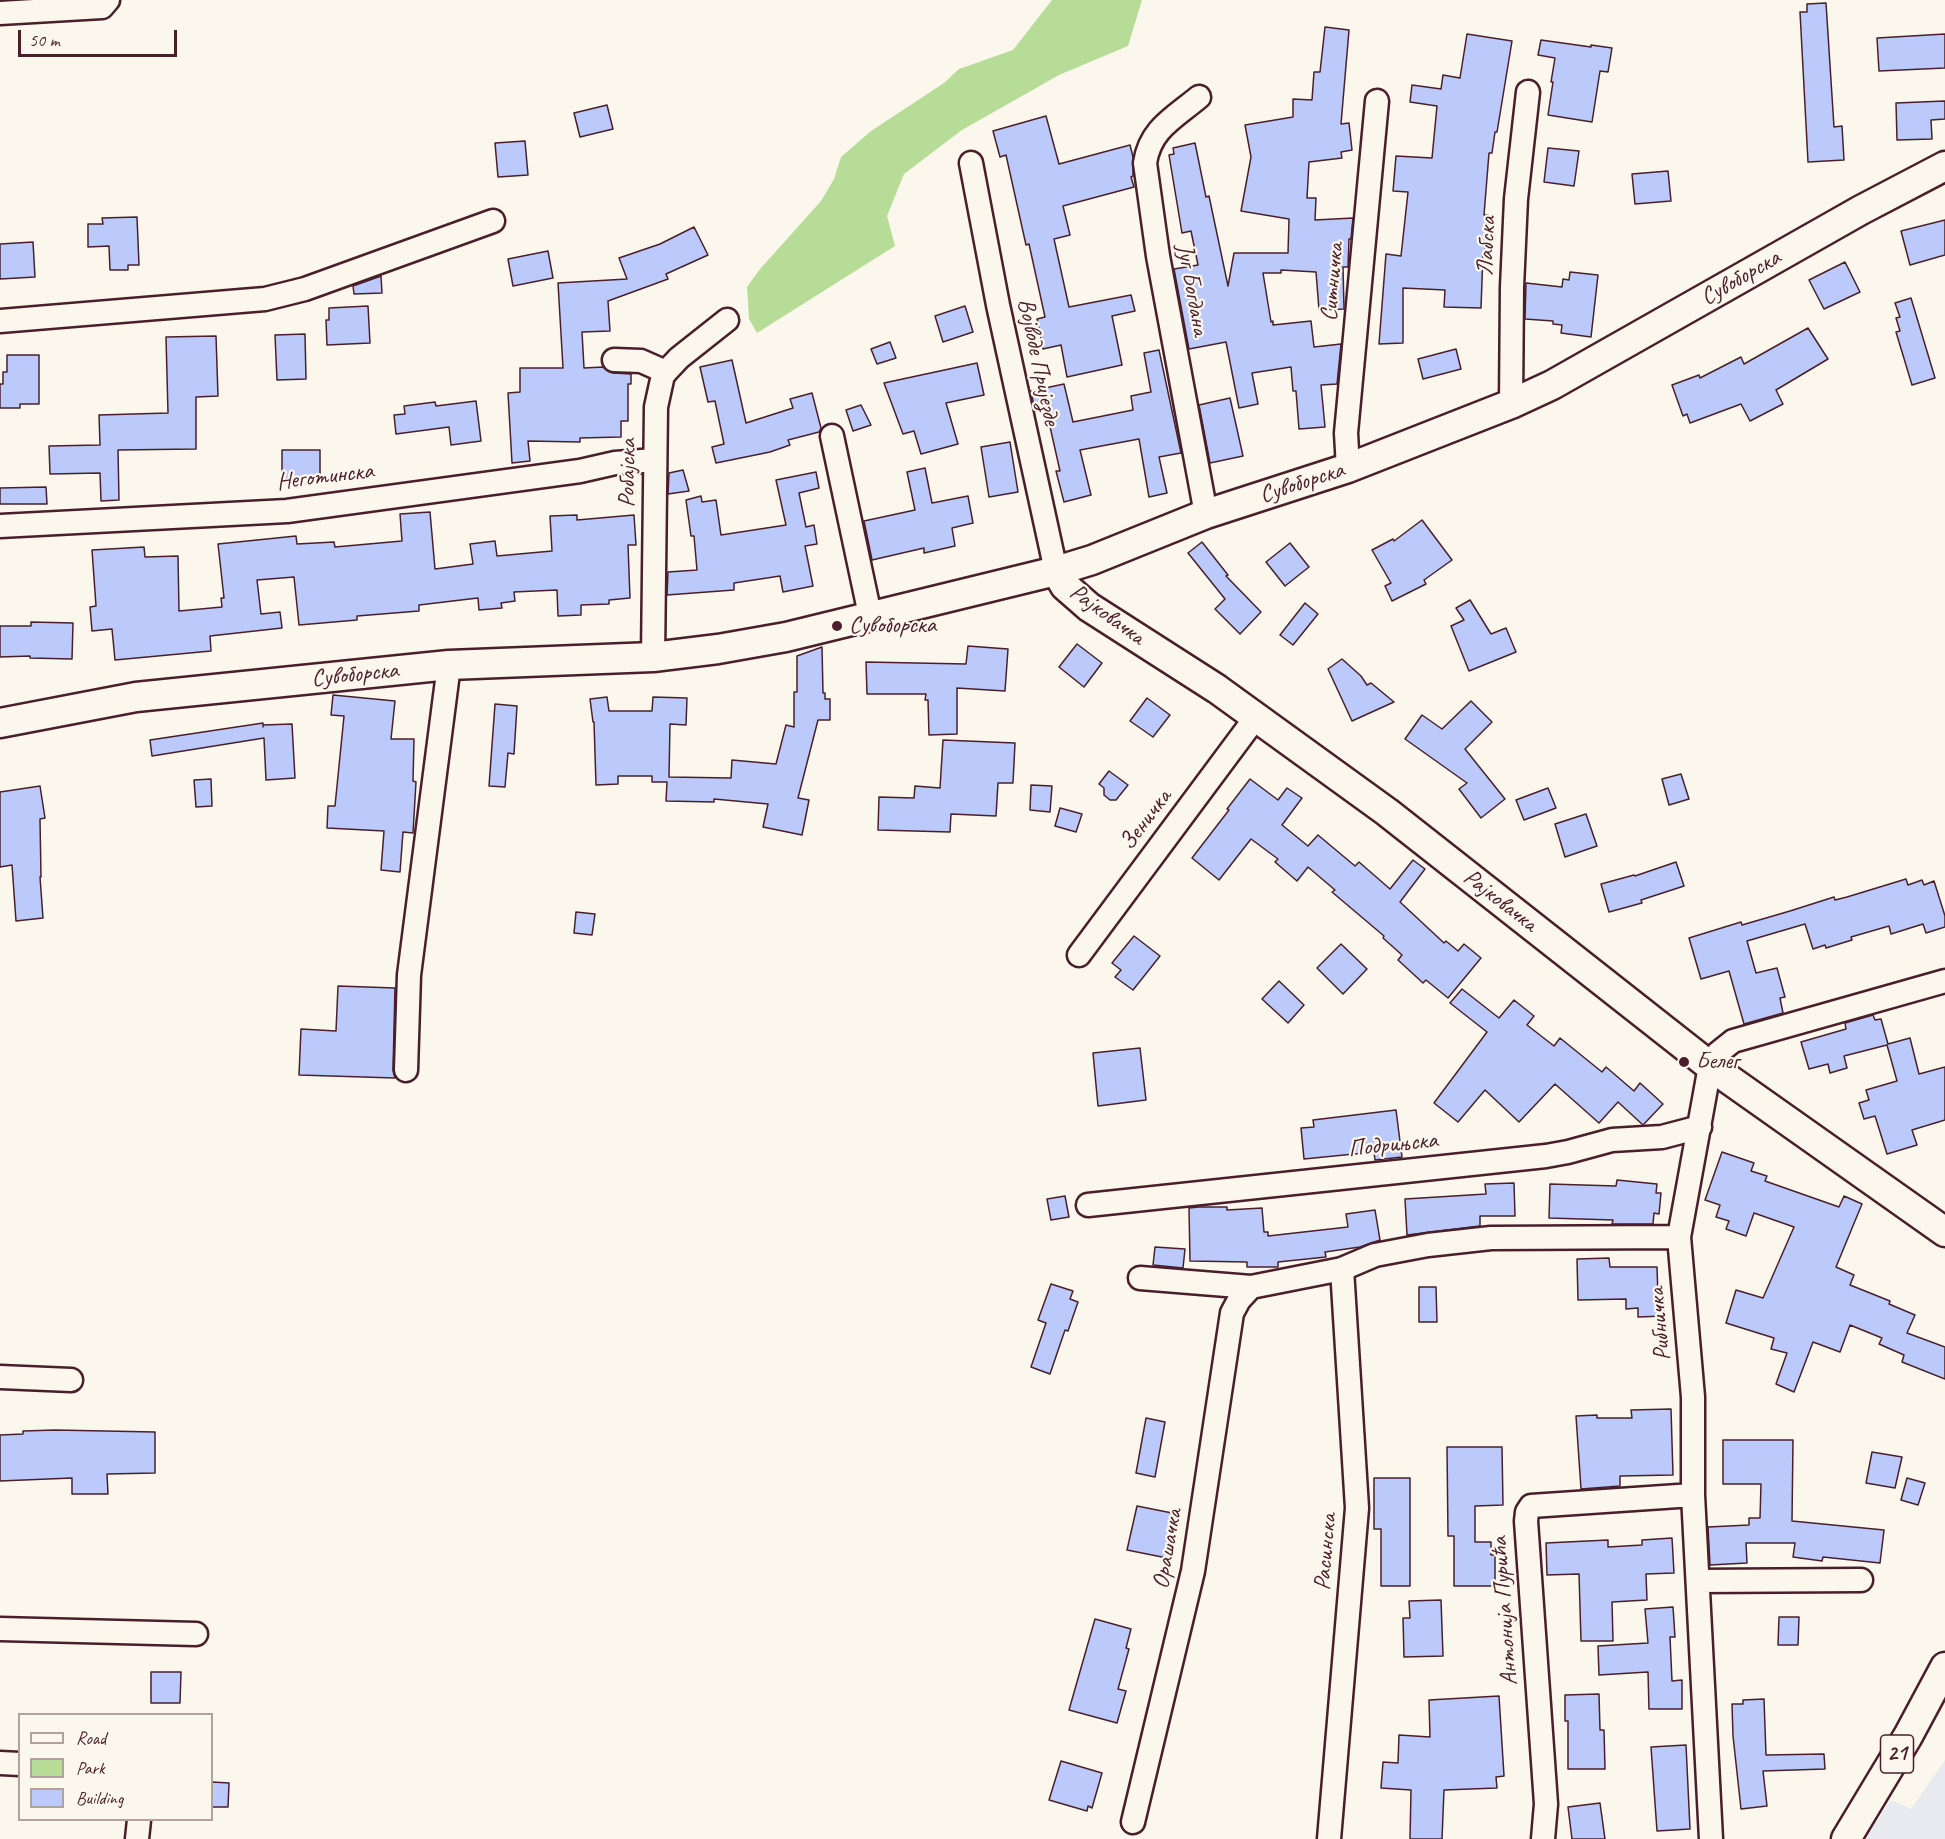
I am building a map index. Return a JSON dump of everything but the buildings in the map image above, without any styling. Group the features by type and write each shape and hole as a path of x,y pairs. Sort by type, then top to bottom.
{"main road":[{"name":"Сувоборска","path":"0,723 136,697 449,665 653,657 718,649 786,637 1056,571 1100,558 1206,514 1348,468 1511,404 1552,385 1861,210 1945,166"},
{"name":"Рајковачка","path":"1056,571 1065,586 1089,607 1217,689 1387,812 1710,1066 1945,1232"},
{"name":"21","path":"1846,1839 1908,1736 1945,1666"}],"street":[{"path":"0,14 102,7 108,0"},
{"name":"Лабска","path":"1511,404 1512,287 1516,199 1528,92"},
{"name":"Југ Богдана","path":"1199,97 1155,134 1147,149 1144,163 1158,256 1206,514"},
{"name":"Ситничка","path":"1348,468 1346,433 1377,101"},
{"name":"Војводе Пријезде","path":"971,163 1001,316 1056,571"},
{"path":"0,321 264,299 305,289 493,221"},
{"name":"Робајска","path":"653,657 656,406 663,375 679,358 727,320"},
{"path":"614,360 641,361 666,372"},
{"path":"832,436 870,615"},
{"name":"Неготинска","path":"0,526 287,511 580,471 615,463 655,460"},
{"path":"406,1070 409,975 449,665"},
{"name":"Зеничка","path":"1079,956 1256,717"},
{"path":"1710,1066 1719,1053 1733,1041 1945,981"},
{"name":"Рибничка","path":"1710,1066 1701,1127 1679,1237 1693,1397 1693,1495 1711,1839"},
{"name":"Подрињска","path":"1089,1205 1546,1156 1612,1140 1662,1137 1701,1127"},
{"path":"1140,1278 1251,1287 1342,1269 1375,1255 1398,1249 1491,1238 1679,1237"},
{"name":"Расинска","path":"1329,1839 1358,1508 1342,1269"},
{"name":"Орашачка","path":"1133,1822 1193,1571 1232,1313 1239,1300 1251,1287"},
{"path":"0,1377 71,1380"},
{"name":"Антонија Пурића","path":"1543,1839 1546,1804 1527,1512 1531,1506 1693,1495"},
{"path":"1698,1581 1861,1580"},
{"path":"0,1629 196,1634"},
{"path":"0,1763 18,1764"},
{"path":"137,1839 139,1821"}],"shaded area":[{"path":"1945,1760 1945,1839 1865,1839 1891,1800 1911,1809"}],"green space":[{"path":"1052,0 1142,0 1128,46 1059,75 962,130 904,174 887,216 895,246 757,333 749,319 747,287 760,269 821,201 834,179 841,157 871,131 944,83 959,69 1013,50"}],"place":[{"name":"Сувоборска","path":"837,626"},
{"name":"Белег","path":"1684,1062"}]}
